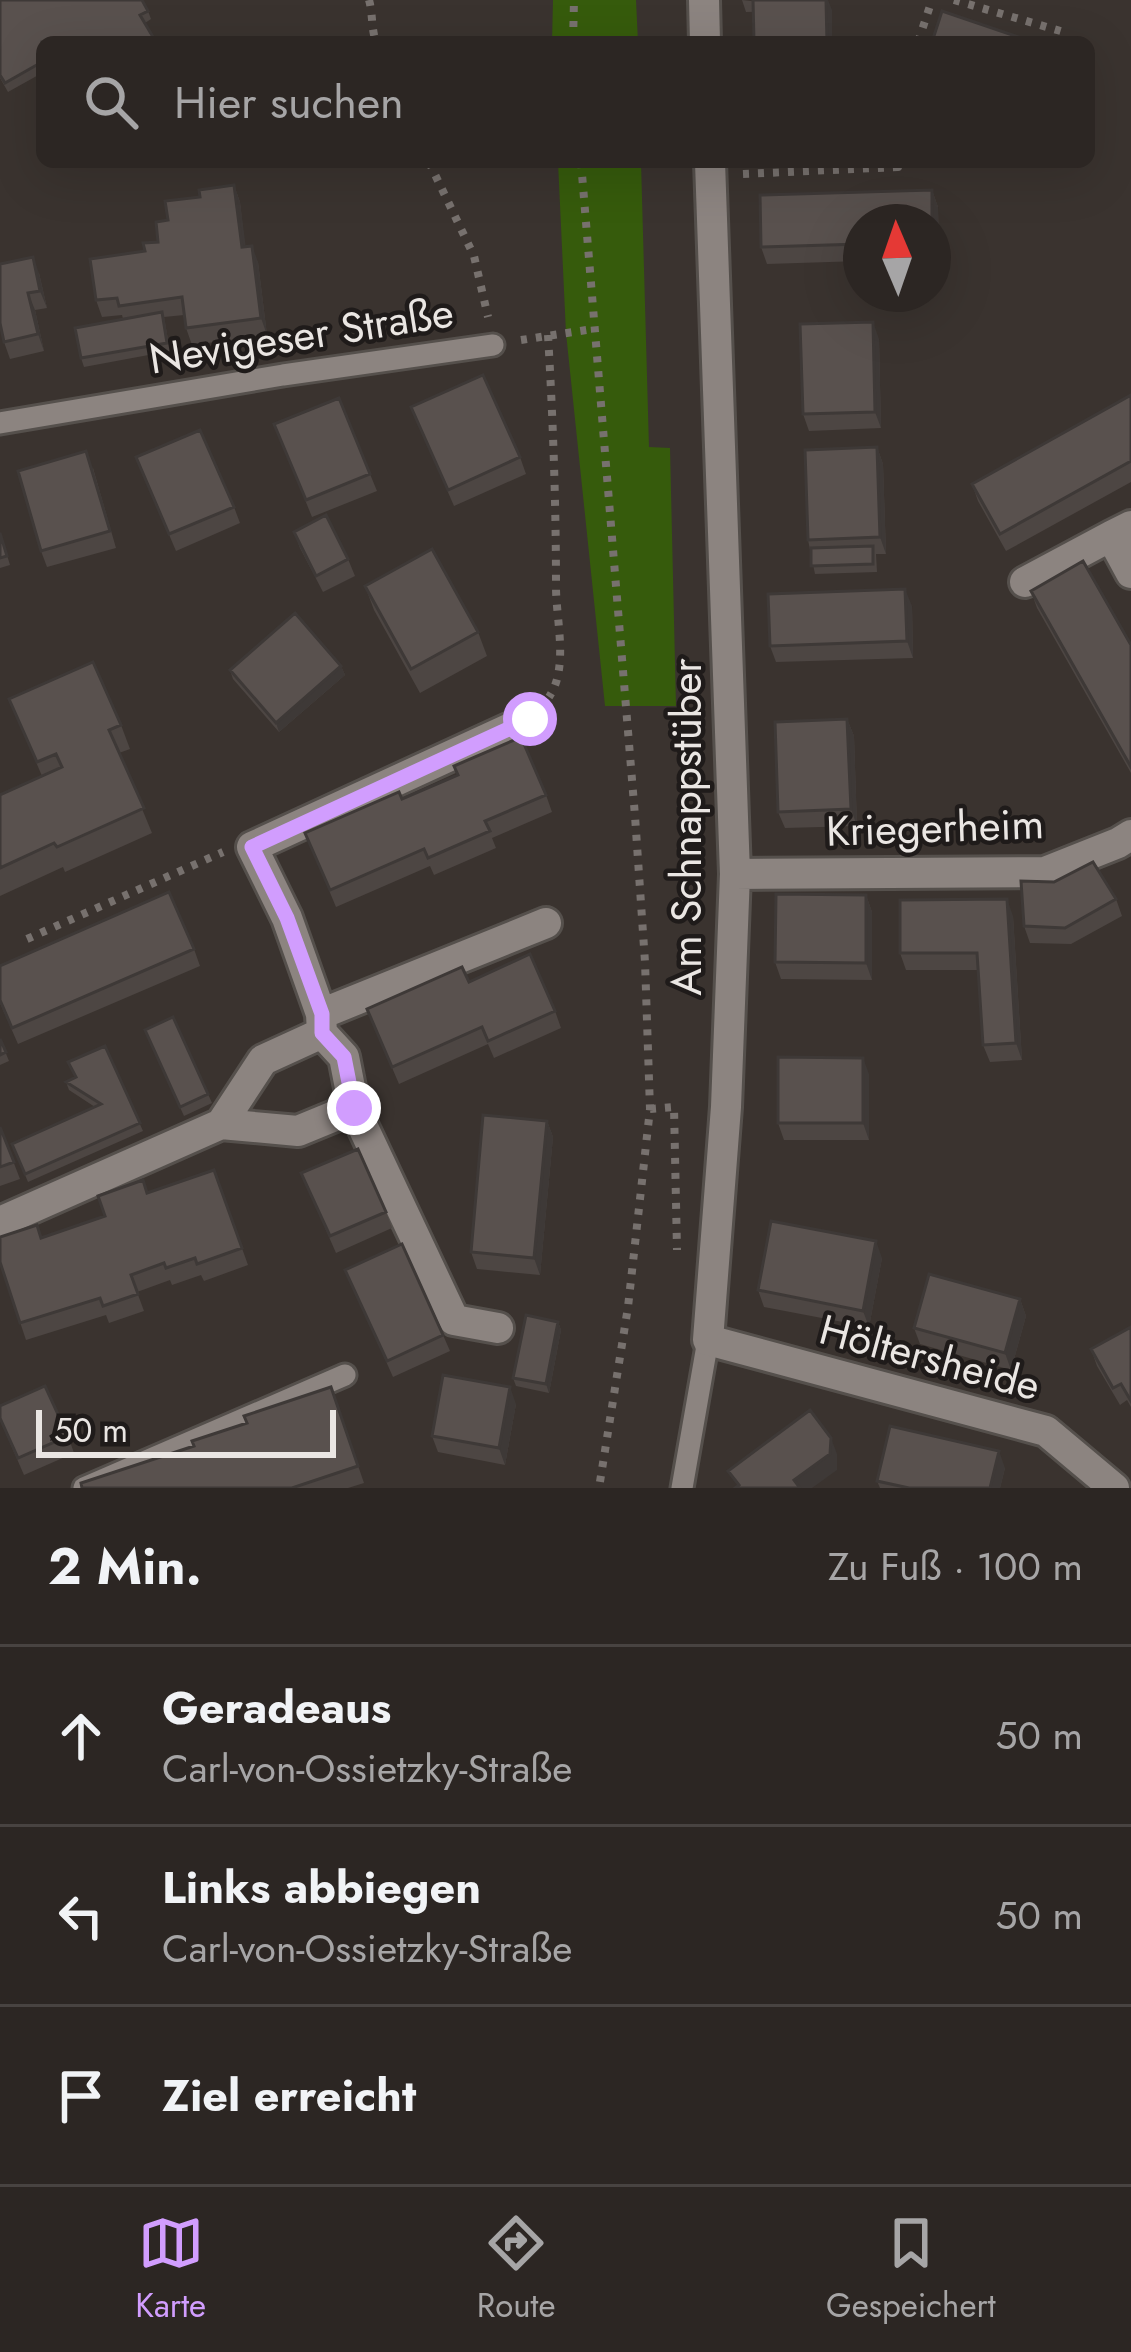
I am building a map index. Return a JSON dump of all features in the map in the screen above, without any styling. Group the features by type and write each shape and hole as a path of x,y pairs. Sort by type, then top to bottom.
{"street":[{"path":"704,0 705,36"},
{"name":"Am Schnappstüber","path":"708,1340 726,1107 735,874 710,168"},
{"path":"1025,582 1121,531 1131,573"},
{"path":"498,1328 454,1320 354,1108 344,1057 322,1024 287,918 252,847 530,719"},
{"name":"Kriegerheim","path":"735,874 1045,872 1131,835"},
{"path":"221,1124 263,1060 322,1024 546,923"},
{"path":"0,1222 221,1124 298,1131 354,1108"},
{"name":"Höltersheide","path":"708,1340 1046,1431 1114,1488"}],"lane":[{"name":"Nevigeser Straße","path":"0,423 493,345"},
{"name":"Am Schnappstüber","path":"682,1488 708,1340"},
{"path":"84,1488 345,1375"}],"path":[{"path":"369,0 374,36"},
{"path":"573,36 574,0"},
{"path":"920,36 932,0"},
{"path":"954,0 1064,32"},
{"name":"Nevigeser Straße","path":"432,168 474,256 493,345"},
{"path":"581,168 635,816 650,1109 628,1306 599,1488"},
{"path":"493,345 593,329"},
{"path":"530,719 554,692 560,652 548,335"},
{"path":"27,939 237,846 252,847"},
{"path":"650,1109 674,1107 677,1265"}],"green space":[{"path":"553,0 636,0 638,36 552,36"},
{"path":"558,168 641,168 649,447 670,448 676,706 605,706 566,333"}],"building":[{"path":"0,0 142,0 148,11 140,15 152,36 36,36 36,65 5,83 0,75"},
{"path":"753,0 826,0 827,36 754,36"},
{"path":"942,11 1015,36 934,36"},
{"path":"234,185 242,247 252,246 261,318 186,328 182,297 119,306 117,298 96,300 90,259 145,251 143,243 158,242 156,222 168,220 165,201 200,197 199,190"},
{"path":"932,190 932,204 843,204 843,245 761,247 760,195"},
{"path":"33,257 40,291 28,293 38,334 4,342 0,264"},
{"path":"162,312 167,343 81,358 75,328"},
{"path":"873,322 875,412 803,414 800,324"},
{"path":"483,375 520,457 448,490 411,407"},
{"path":"1131,395 1131,461 1000,534 972,484"},
{"path":"339,398 370,474 306,500 274,424"},
{"path":"200,430 234,507 169,534 136,457"},
{"path":"877,447 880,537 808,540 805,450"},
{"path":"86,451 110,531 41,551 18,471"},
{"path":"326,515 348,559 316,576 294,532"},
{"path":"873,546 873,564 811,566 811,548"},
{"path":"432,549 478,632 411,669 365,586"},
{"path":"1083,561 1131,645 1131,767 1031,591"},
{"path":"905,589 907,641 770,646 768,594"},
{"path":"295,613 341,666 276,723 230,670"},
{"path":"93,662 121,725 109,730 144,808 0,868 0,795 62,767 56,754 37,762 9,699"},
{"path":"847,719 851,809 778,812 775,722"},
{"path":"521,737 546,795 485,821 490,831 428,858 424,849 330,890 305,833 399,792 402,799 458,775 454,766"},
{"path":"1093,862 1116,899 1065,928 1024,926 1021,881 1054,882"},
{"path":"169,892 194,949 12,1028 0,1000 0,966"},
{"path":"776,894 866,895 866,963 775,962"},
{"path":"1007,899 1016,1043 983,1045 977,953 900,953 900,900"},
{"path":"530,954 555,1011 488,1041 482,1027 392,1067 367,1009 462,967 469,982"},
{"path":"173,1017 208,1094 180,1107 145,1030"},
{"path":"105,1046 140,1123 25,1174 12,1144 101,1104 66,1082 76,1077 68,1062"},
{"path":"778,1057 863,1058 863,1123 778,1123"},
{"path":"483,1115 547,1121 534,1258 471,1252"},
{"path":"0,1127 14,1162 0,1167"},
{"path":"358,1149 386,1212 330,1236 301,1173"},
{"path":"214,1170 242,1248 197,1264 195,1258 166,1268 164,1263 131,1275 138,1294 103,1306 100,1298 20,1323 0,1262 0,1237 37,1225 41,1238 105,1216 98,1196 143,1180 147,1193"},
{"path":"771,1221 876,1241 863,1311 758,1290"},
{"path":"402,1244 443,1335 387,1361 345,1270"},
{"path":"929,1274 1020,1299 1005,1353 914,1328"},
{"path":"526,1315 558,1322 546,1384 513,1378"},
{"path":"1131,1327 1131,1401 1121,1384 1113,1388 1091,1349"},
{"path":"443,1375 510,1387 499,1448 432,1436"},
{"path":"45,1386 68,1436 18,1458 0,1418 0,1406"},
{"path":"331,1387 358,1466 292,1488 82,1488 81,1483 194,1446 192,1441 247,1423 244,1416"},
{"path":"810,1410 831,1438 830,1454 794,1480 800,1488 735,1488 739,1485 728,1471"},
{"path":"890,1426 999,1451 990,1488 909,1488 877,1481"}],"route":[{"path":"354,1108 344,1057 322,1033 322,1014 287,918 252,847 530,719"}]}
